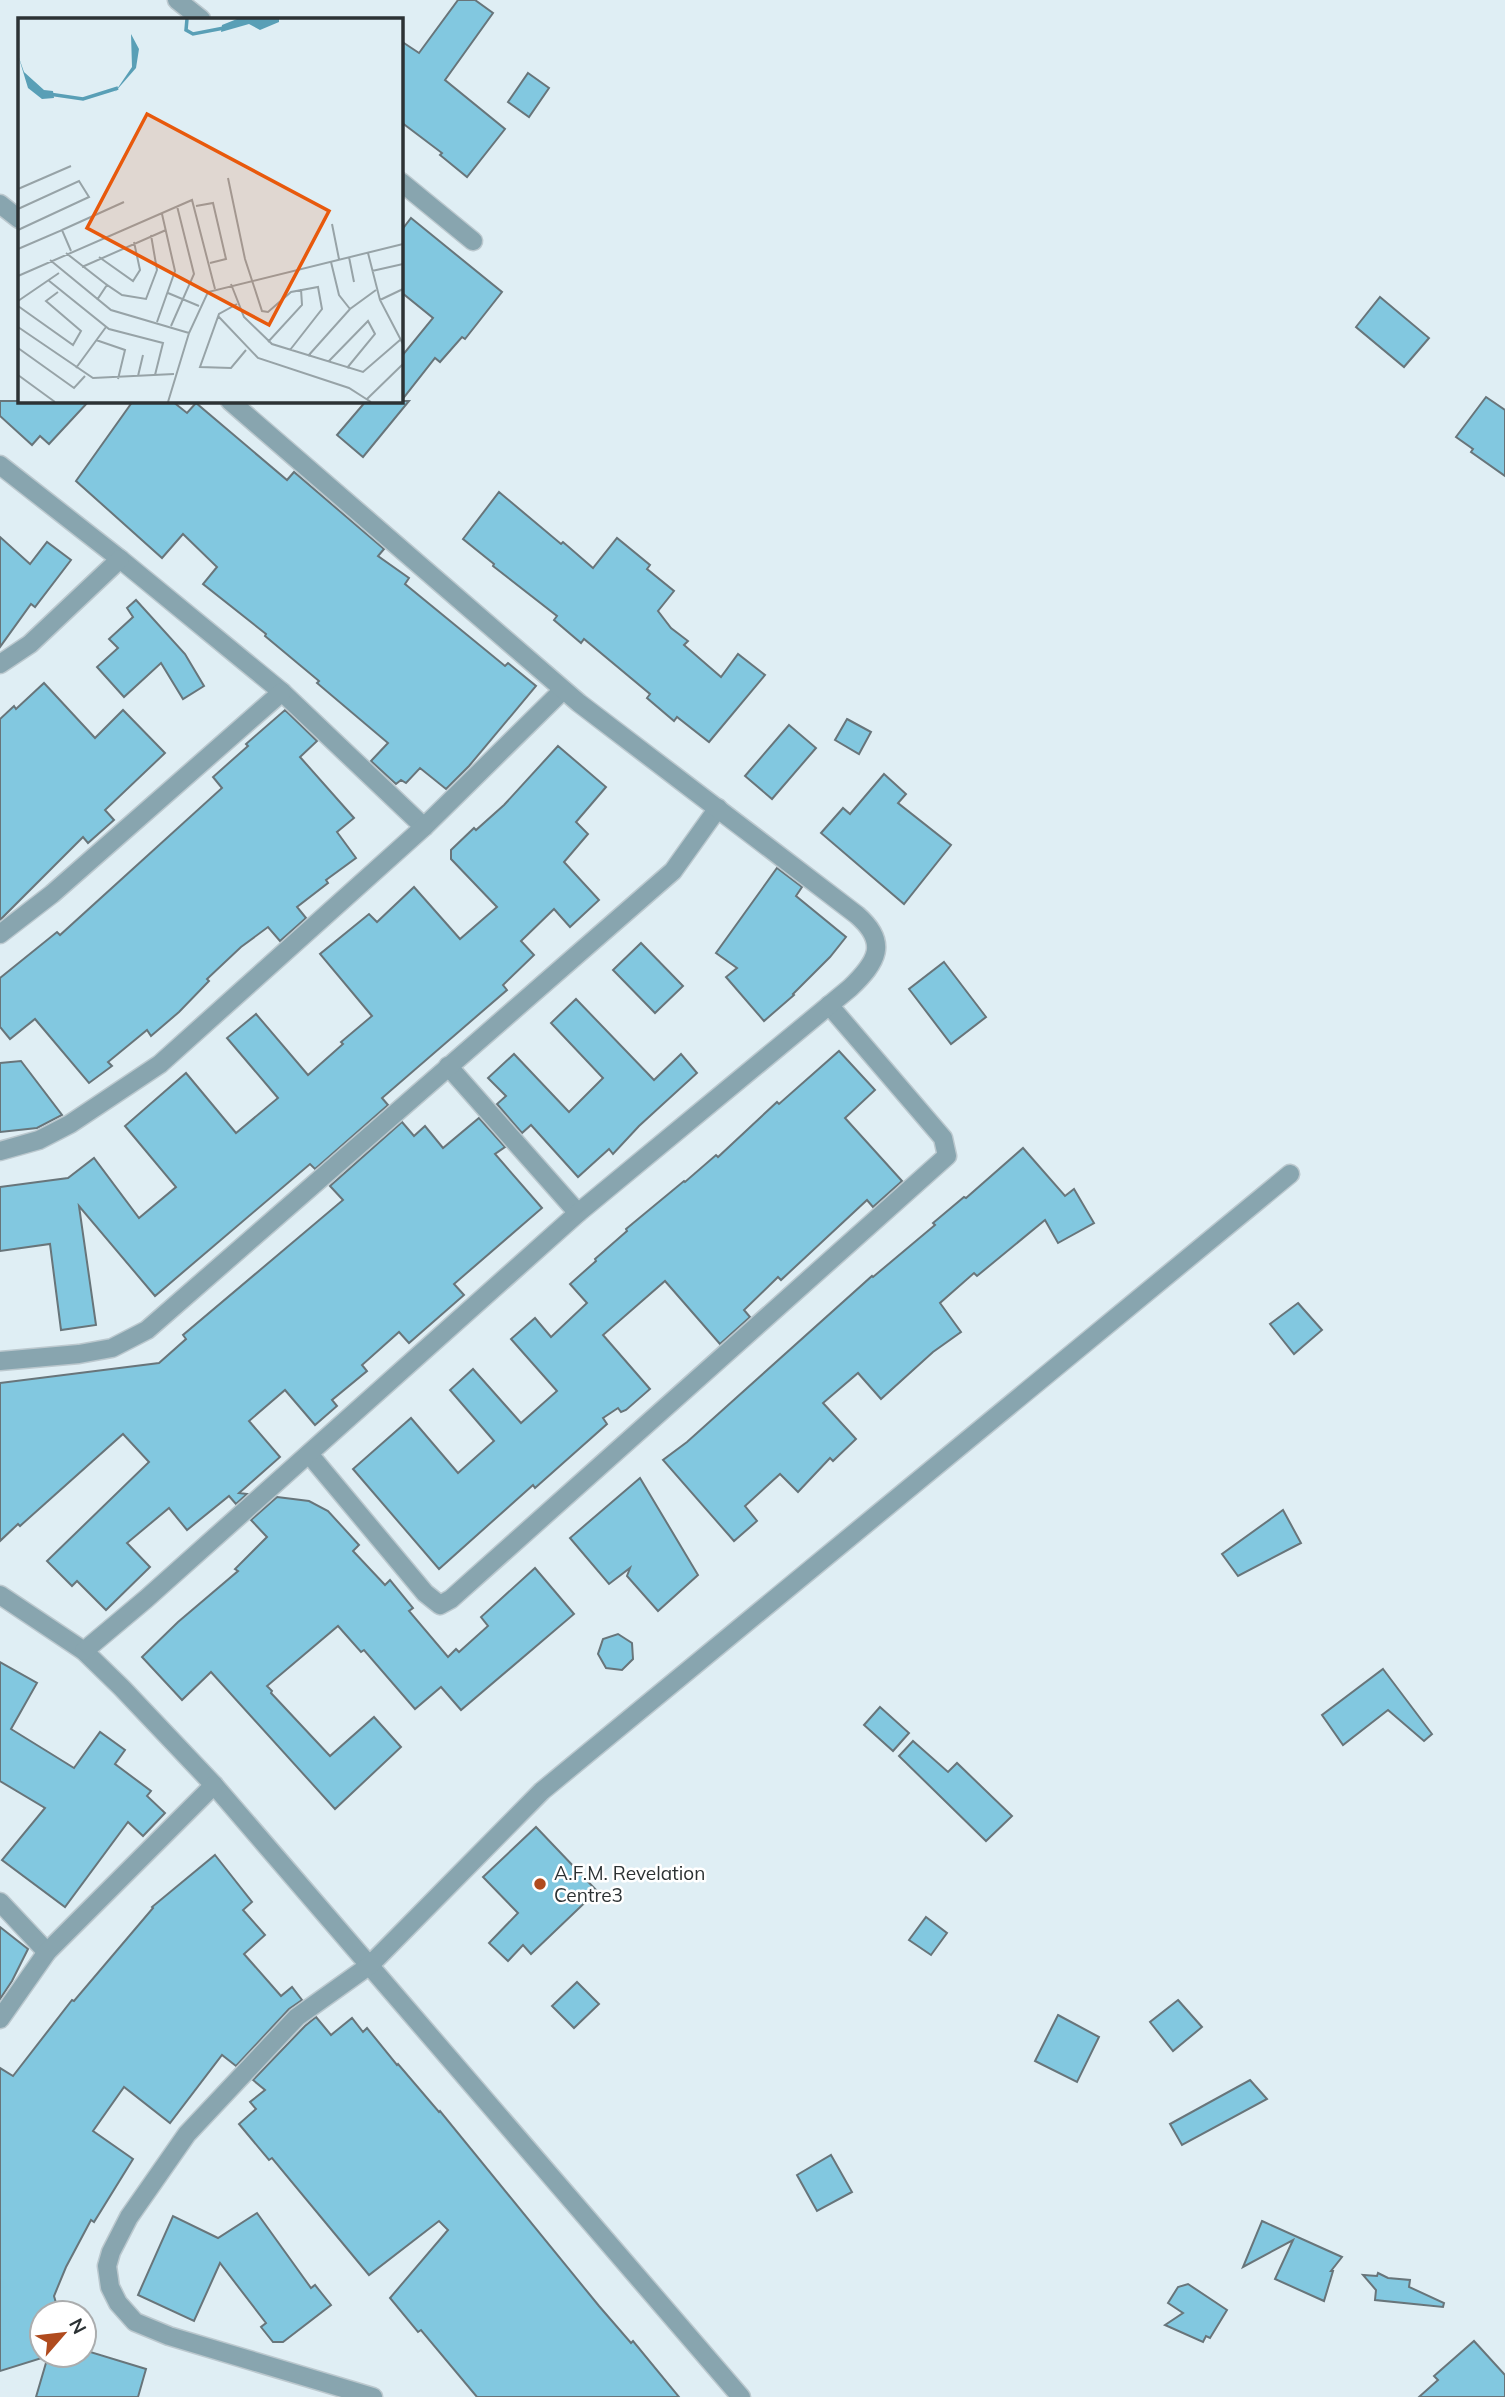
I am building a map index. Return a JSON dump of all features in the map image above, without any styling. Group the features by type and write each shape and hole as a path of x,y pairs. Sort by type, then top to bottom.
{"street":[{"path":"177,0 200,18"},
{"path":"402,183 473,241"},
{"path":"0,204 18,218"},
{"path":"84,1651 146,1599 578,1213 869,970 877,941 871,928 564,690 231,402"},
{"path":"0,465 282,692 424,827"},
{"path":"0,664 30,644 120,559"},
{"path":"0,1151 39,1140 70,1124 160,1064 424,827 564,690"},
{"path":"0,934 52,894 282,692"},
{"path":"0,1361 113,1348 147,1330 673,871 718,808"},
{"path":"309,1454 425,1593 440,1605 451,1599 947,1156 943,1138 829,1005"},
{"path":"448,1066 578,1213"},
{"path":"373,2397 169,2336 135,2322 118,2303 110,2287 107,2266 111,2252 129,2217 187,2134 298,2017 370,1965 541,1791 1290,1174"},
{"path":"0,1595 84,1651 214,1785 741,2397"},
{"path":"0,2019 47,1952 214,1785"},
{"path":"0,1902 47,1952"}],"building":[{"path":"458,0 475,0 493,13 445,80 505,129 467,177 440,155 442,153 402,123 402,42 419,53"},
{"path":"528,73 549,88 529,117 508,102"},
{"path":"411,218 502,292 465,339 462,337 440,362 435,358 402,400 402,356 433,318 402,293 402,230"},
{"path":"1380,297 1429,338 1404,367 1356,327"},
{"path":"1486,397 1505,410 1505,476 1471,452 1473,449 1456,437"},
{"path":"0,401 88,402 49,444 40,436 32,445 0,416"},
{"path":"409,401 363,457 337,435 365,402"},
{"path":"132,402 173,402 187,413 196,403 287,480 294,472 384,549 378,556 409,578 405,584 505,666 508,663 536,686 469,766 446,789 420,768 406,783 401,780 396,784 371,761 388,743 317,683 319,681 265,636 266,634 203,584 217,567 183,534 162,558 76,481"},
{"path":"499,492 593,568 617,538 650,565 647,569 674,591 658,611 671,628 688,641 684,645 721,677 738,654 765,675 709,742 677,717 674,721 647,698 650,694 584,639 581,643 554,620 557,616 463,539"},
{"path":"0,537 30,564 47,542 71,560 35,607 31,604 0,647"},
{"path":"136,600 185,654 204,686 183,699 161,663 124,697 97,667 118,648 109,639 133,617 127,608"},
{"path":"44,683 95,738 123,710 165,753 105,810 114,820 88,843 83,837 0,920 0,719 14,706 16,709"},
{"path":"285,710 317,741 300,757 354,818 337,832 356,858 326,880 328,883 297,907 306,918 280,941 268,927 241,947 207,979 209,981 179,1012 151,1036 147,1030 108,1062 112,1066 89,1083 35,1019 10,1039 0,1027 0,978 57,932 60,935 222,788 213,777"},
{"path":"847,719 871,732 859,754 835,740"},
{"path":"789,725 816,748 772,799 745,776"},
{"path":"558,746 606,787 576,822 588,834 564,862 599,900 570,927 554,909 521,941 534,955 503,985 507,990 382,1098 388,1105 315,1169 310,1164 155,1296 79,1206 96,1325 61,1330 50,1244 0,1251 0,1187 68,1178 94,1158 139,1218 176,1187 125,1126 186,1073 236,1133 278,1098 227,1038 256,1014 308,1075 372,1016 320,954 369,914 377,922 414,887 460,939 497,907 451,859 451,850 504,805"},
{"path":"884,774 906,794 898,803 951,845 904,904 821,833 843,808 850,814"},
{"path":"777,868 802,887 796,896 846,937 794,995 764,1021 726,977 737,968 716,953"},
{"path":"641,943 683,986 655,1013 613,970"},
{"path":"944,962 986,1017 951,1044 909,989"},
{"path":"576,999 654,1080 681,1054 697,1073 639,1126 613,1154 609,1149 578,1177 531,1125 522,1133 497,1104 506,1096 488,1078 514,1054 569,1112 603,1078 551,1023"},
{"path":"839,1051 875,1090 845,1118 902,1181 873,1207 867,1200 781,1280 778,1277 744,1310 750,1317 720,1344 665,1281 603,1335 650,1389 626,1410 621,1412 618,1408 603,1418 607,1424 535,1488 533,1485 439,1569 353,1469 411,1418 458,1473 494,1441 450,1390 473,1369 521,1423 557,1391 511,1339 535,1318 551,1337 587,1303 570,1284 596,1261 595,1259 627,1231 626,1229 716,1155 718,1157 777,1102 779,1104"},
{"path":"21,1061 62,1115 37,1128 0,1132 0,1063"},
{"path":"479,1118 505,1147 495,1154 542,1208 454,1284 464,1295 409,1343 399,1332 362,1365 367,1371 332,1400 337,1406 315,1425 285,1390 249,1421 280,1457 239,1493 247,1494 236,1504 229,1496 187,1530 169,1508 127,1543 150,1567 106,1610 77,1581 72,1586 47,1561 149,1462 123,1434 0,1541 0,1383 159,1363 186,1339 183,1335 343,1200 330,1186 402,1122 414,1136 425,1126 443,1148"},
{"path":"1023,1148 1065,1196 1074,1189 1094,1223 1058,1243 1045,1220 977,1276 974,1273 940,1303 961,1332 933,1352 881,1399 858,1373 823,1403 856,1439 833,1461 830,1458 798,1492 780,1474 745,1506 757,1521 734,1541 663,1460 687,1442 872,1276 935,1225 933,1223"},
{"path":"1298,1303 1322,1330 1294,1354 1270,1324"},
{"path":"640,1478 698,1575 658,1611 627,1576 630,1568 609,1584 570,1538"},
{"path":"277,1497 309,1501 328,1511 359,1545 353,1551 385,1585 390,1580 413,1608 409,1611 448,1657 456,1649 459,1652 488,1626 481,1617 535,1568 574,1614 461,1710 441,1687 415,1709 364,1650 361,1652 338,1626 267,1686 330,1756 374,1717 401,1747 335,1809 211,1672 182,1700 142,1657 238,1571 235,1569 267,1537 251,1520"},
{"path":"1283,1510 1301,1543 1238,1576 1222,1554"},
{"path":"618,1634 632,1643 633,1659 622,1670 606,1668 598,1654 603,1639"},
{"path":"0,1662 37,1683 11,1729 74,1768 100,1732 125,1750 115,1764 151,1791 147,1796 165,1813 143,1836 128,1822 65,1907 2,1860 45,1808 0,1781"},
{"path":"1383,1669 1432,1734 1424,1741 1388,1710 1343,1745 1322,1715"},
{"path":"880,1707 909,1733 893,1751 864,1725"},
{"path":"913,1741 948,1772 957,1763 1012,1816 986,1841 899,1756"},
{"name":"A.F.M. Revelation Centre3","path":"536,1827 597,1891 531,1954 523,1945 508,1961 489,1943 518,1913 483,1877"},
{"path":"215,1855 252,1902 243,1910 265,1935 244,1954 281,1996 292,1987 302,2000 289,2009 236,2066 222,2055 170,2123 124,2087 93,2131 133,2159 94,2222 91,2220 66,2267 55,2299 28,2299 28,2362 0,2371 0,2068 13,2076 72,2000 74,2001 152,1907"},
{"path":"926,1917 947,1933 931,1955 909,1940"},
{"path":"0,1927 28,1949 0,1999"},
{"path":"577,1982 599,2004 574,2028 552,2006"},
{"path":"1178,2000 1202,2027 1173,2051 1150,2022"},
{"path":"1058,2015 1099,2037 1077,2082 1035,2061"},
{"path":"316,2017 331,2035 352,2018 363,2032 367,2028 440,2111 599,2306 631,2343 633,2341 679,2397 477,2397 421,2330 418,2332 390,2298 448,2230 439,2221 369,2275 272,2158 269,2160 239,2124 256,2109 250,2102 265,2090 253,2080"},
{"path":"1250,2080 1267,2099 1182,2145 1170,2124"},
{"path":"831,2155 852,2192 817,2211 797,2175"},
{"path":"257,2213 311,2288 315,2285 331,2305 283,2342 273,2342 261,2327 266,2323 220,2263 194,2321 138,2295 173,2216 218,2238"},
{"path":"1262,2221 1342,2257 1331,2271 1324,2301 1275,2279 1293,2240 1243,2267"},
{"path":"1378,2273 1388,2278 1410,2280 1409,2287 1444,2303 1443,2307 1375,2300 1376,2290 1363,2275 1377,2276"},
{"path":"1188,2284 1227,2310 1210,2338 1206,2336 1203,2342 1165,2325 1183,2313 1168,2303 1178,2287"},
{"path":"1474,2341 1505,2375 1505,2397 1419,2397 1438,2380 1434,2376"},
{"path":"98,2354 146,2369 138,2397 36,2397 44,2369 98,2369"}],"place":[{"name":"A.F.M. Revelation Centre3","path":"540,1884"}]}
